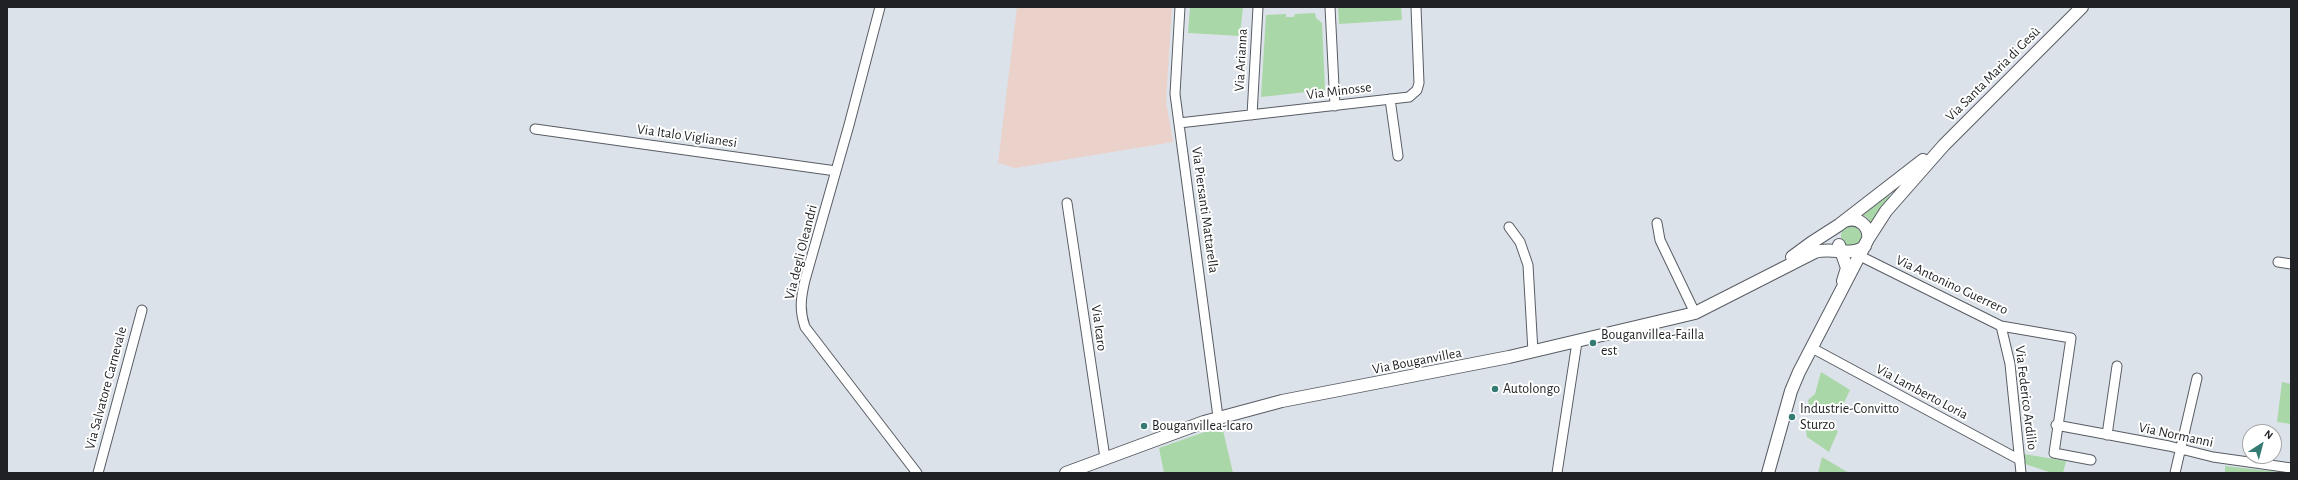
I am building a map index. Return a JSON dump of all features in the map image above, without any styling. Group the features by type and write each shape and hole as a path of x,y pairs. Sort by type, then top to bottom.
{"main road":[{"name":"Via Santa Maria di Gesù","path":"1944,145 2082,7"},
{"path":"1772,273 1811,243 1842,223 1944,145"},
{"path":"1768,473 1791,391 1864,247 1886,211 1944,145"},
{"path":"1772,273 1815,252 1825,249 1842,249 1856,252 1864,247 1867,228 1856,220 1842,223"},
{"path":"1835,302 1846,268 1842,249 1836,238 1842,223"},
{"name":"Via Bouganvillea","path":"1066,473 1218,417 1282,400 1389,382 1533,352 1695,313 1772,273"}],"street":[{"name":"Via degli Oleandri","path":"880,7 801,298 804,323 917,473"},
{"name":"Via Piersanti Mattarella","path":"1180,7 1175,94 1218,417"},
{"name":"Via Arianna","path":"1252,115 1258,7"},
{"path":"1330,7 1335,106"},
{"name":"Via Minosse","path":"1179,123 1409,97 1417,90 1419,83 1416,7"},
{"path":"1390,99 1398,156"},
{"name":"Via Italo Viglianesi","path":"534,129 836,171"},
{"name":"Via Icaro","path":"1067,203 1105,458"},
{"path":"1656,223 1660,240 1695,313"},
{"path":"1509,227 1520,242 1528,265 1533,352"},
{"name":"Via Antonino Guerrero","path":"1864,247 2001,326 2071,338 2056,426 2054,452 2091,460"},
{"path":"2278,262 2291,264"},
{"name":"Via Salvatore Carnevale","path":"98,473 142,310"},
{"name":"Via Federico Ardilio","path":"2001,326 2010,364 2021,473"},
{"path":"1557,473 1577,342"},
{"name":"Via Lamberto Loria","path":"1812,348 2020,460"},
{"path":"2107,435 2117,366"},
{"path":"2175,473 2179,449 2197,378"},
{"name":"Via Normanni","path":"2056,426 2179,449 2213,457 2291,468"}],"shaded area":[{"path":"1017,7 1172,7 1166,101 1173,142 1015,168 998,163"}],"green space":[{"path":"1190,7 1243,7 1240,36 1188,33"},
{"path":"1338,7 1401,7 1402,20 1339,24"},
{"path":"1315,13 1316,18 1322,23 1325,90 1261,97 1266,15 1286,14 1286,17 1294,17 1295,14"},
{"path":"1889,195 1890,197 1871,223 1867,217 1862,215"},
{"path":"1852,225 1860,228 1863,236 1860,244 1852,247 1844,244 1841,236 1844,228"},
{"path":"1821,372 1850,390 1842,407 1834,414 1816,414 1809,407 1808,400 1815,394"},
{"path":"2282,382 2291,384 2291,424 2277,422"},
{"path":"1810,422 1838,431 1829,452 1807,437 1806,429"},
{"path":"1222,426 1233,473 1164,473 1159,448"},
{"path":"2024,454 2066,461 2063,473 2052,473 2025,464"},
{"path":"1822,457 1849,473 1818,473"},
{"path":"2225,466 2288,473 2225,473"}],"place":[{"name":"Bouganvillea-Failla est","path":"1593,343"},
{"name":"Autolongo","path":"1495,389"},
{"name":"Industrie-Convitto Sturzo","path":"1792,417"},
{"name":"Bouganvillea-Icaro","path":"1144,426"}]}
